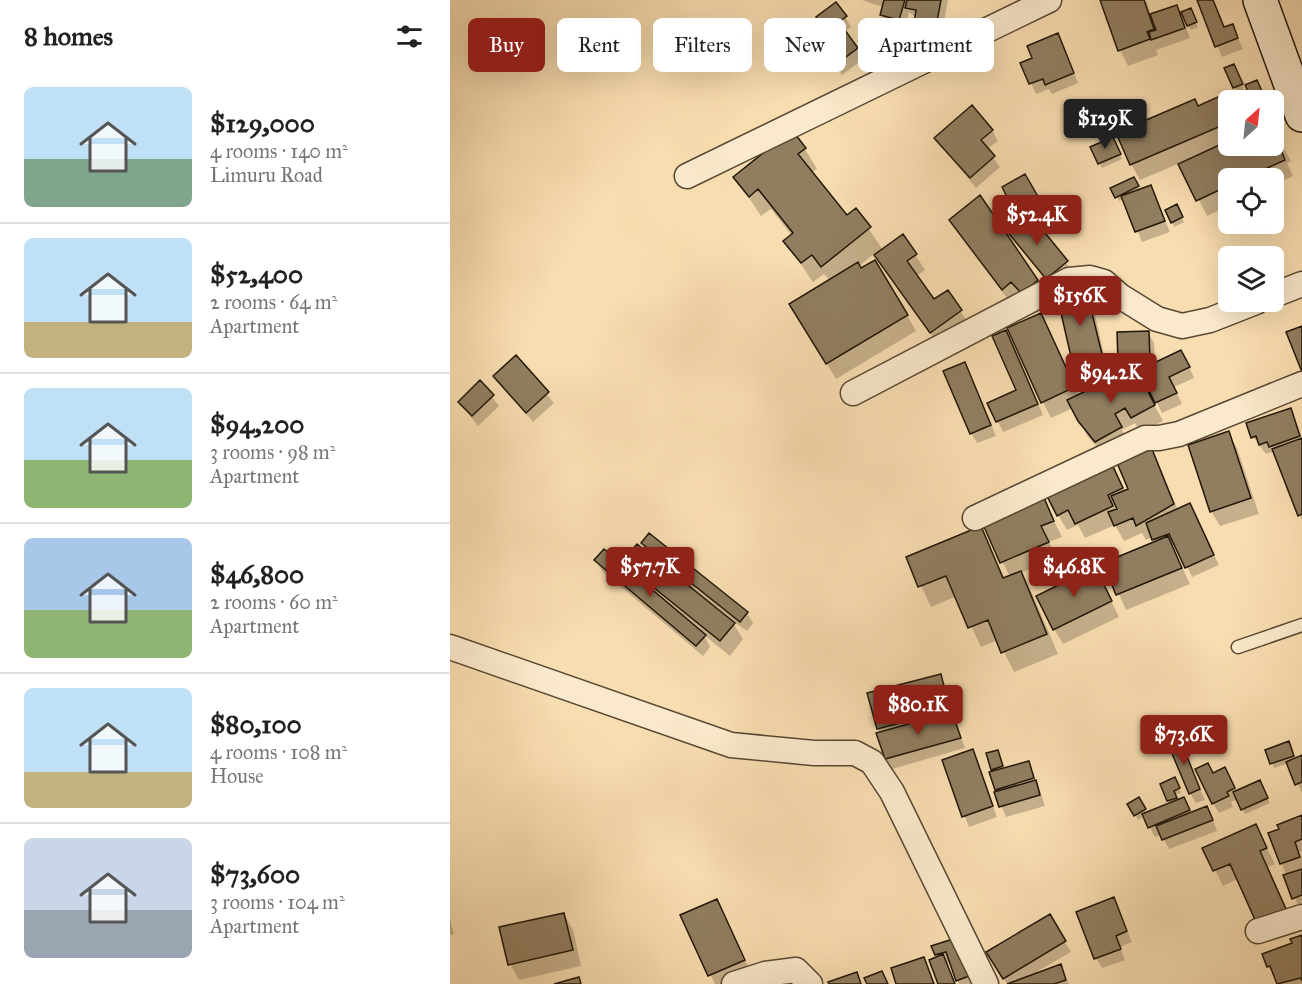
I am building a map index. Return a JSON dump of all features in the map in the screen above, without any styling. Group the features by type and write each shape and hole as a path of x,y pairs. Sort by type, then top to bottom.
{"main road":[{"path":"1260,0 1302,115"}],"street":[{"path":"687,176 1049,0"},
{"path":"853,393 1069,280 1090,278 1104,282 1120,296 1157,319 1182,326 1210,320 1230,312"},
{"path":"1284,291 1302,284"},
{"path":"975,519 1145,438 1179,434 1302,384"},
{"path":"450,647 731,745 814,753 855,753 872,762 907,821 986,984"},
{"path":"1258,931 1302,917"},
{"path":"734,984 784,970 796,970 810,984"}],"lane":[{"path":"1238,647 1302,625"}],"building":[{"path":"884,0 905,0 900,18 880,15"},
{"path":"907,0 941,0 938,18 915,18 916,10 905,8"},
{"path":"1100,0 1144,0 1154,29 1147,32 1150,39 1118,51"},
{"path":"1197,0 1213,0 1224,27 1233,24 1238,38 1215,47"},
{"path":"836,2 847,16 844,18 816,17"},
{"path":"1177,5 1185,28 1151,40 1149,32 1156,30 1150,14"},
{"path":"1191,8 1197,22 1187,26 1181,12"},
{"path":"846,32 858,48 846,57"},
{"path":"1058,33 1074,73 1045,85 1043,79 1029,84 1020,63 1032,58 1027,46"},
{"path":"1234,64 1243,84 1233,88 1224,68"},
{"path":"1257,80 1262,90 1247,90 1245,85"},
{"path":"1218,97 1218,127 1130,165 1116,133 1195,99 1198,106"},
{"path":"972,105 993,130 981,140 995,156 970,178 934,138"},
{"path":"792,130 806,148 798,154 847,215 856,208 871,227 821,267 812,255 801,263 783,241 793,233 758,189 749,197 733,177"},
{"path":"1113,137 1121,154 1098,164 1090,147"},
{"path":"1218,146 1218,156 1283,156 1285,160 1267,168 1218,168 1218,191 1196,201 1178,164"},
{"path":"1025,174 1040,200 1014,211 1002,187"},
{"path":"1134,177 1139,186 1115,198 1110,188"},
{"path":"1151,185 1165,221 1135,232 1121,196"},
{"path":"980,195 1038,280 1022,294 1011,282 1002,290 949,220"},
{"path":"1177,204 1183,217 1171,223 1165,210"},
{"path":"1028,212 1068,261 1046,279 1006,230"},
{"path":"903,234 917,254 907,261 934,299 948,290 962,310 930,333 874,255"},
{"path":"875,260 908,315 826,364 789,304 858,262 861,268"},
{"path":"1087,293 1102,354 1072,361 1058,300"},
{"path":"1041,313 1075,387 1041,403 1007,328"},
{"path":"1302,326 1302,372 1286,332"},
{"path":"1006,330 1038,404 996,422 987,403 1016,390 992,336"},
{"path":"1149,331 1150,362 1118,363 1117,332"},
{"path":"1181,350 1190,367 1169,377 1177,393 1155,403 1139,370"},
{"path":"516,355 549,392 526,413 493,376"},
{"path":"965,362 991,425 970,434 943,371"},
{"path":"1135,367 1155,405 1131,418 1125,408 1115,414 1122,427 1095,442 1078,421 1067,400"},
{"path":"480,380 494,395 472,416 458,402"},
{"path":"1291,408 1300,436 1269,447 1267,442 1259,445 1256,436 1251,438 1246,423"},
{"path":"1229,431 1251,498 1210,512 1188,445"},
{"path":"1302,438 1302,514 1298,516 1272,449"},
{"path":"1150,444 1174,504 1136,526 1133,518 1114,526 1108,512 1117,509 1111,496 1128,489 1115,458"},
{"path":"1110,460 1123,488 1108,495 1113,506 1075,524 1068,510 1057,516 1044,490"},
{"path":"1042,493 1054,521 1041,526 1049,542 1000,563 981,520"},
{"path":"1190,503 1214,555 1185,568 1169,534 1152,540 1146,523"},
{"path":"981,526 1003,578 1021,571 1047,634 1001,653 988,620 968,628 946,576 918,587 906,557"},
{"path":"649,533 748,612 740,622 641,543"},
{"path":"1168,536 1182,568 1116,595 1103,563"},
{"path":"637,544 735,623 720,641 622,562"},
{"path":"604,549 706,635 696,646 594,560"},
{"path":"1095,567 1112,601 1053,630 1036,596"},
{"path":"941,674 947,699 940,701 943,712 877,729 867,693"},
{"path":"952,712 961,738 885,759 876,733"},
{"path":"1180,739 1200,789 1189,794 1168,744"},
{"path":"1289,741 1294,756 1270,764 1265,750"},
{"path":"973,749 993,806 962,817 942,760"},
{"path":"998,750 1003,766 991,770 986,753"},
{"path":"1302,755 1302,782 1295,785 1286,762"},
{"path":"1029,761 1034,778 995,790 989,772"},
{"path":"1208,763 1213,773 1225,767 1235,788 1227,792 1229,796 1212,804 1195,769"},
{"path":"1175,777 1180,788 1174,791 1177,798 1167,801 1160,784"},
{"path":"1036,780 1040,795 999,807 994,792"},
{"path":"1260,780 1268,798 1241,810 1233,792"},
{"path":"1139,797 1146,809 1134,816 1127,804"},
{"path":"1184,797 1190,810 1148,828 1142,814"},
{"path":"1207,806 1213,820 1162,840 1156,826"},
{"path":"1302,815 1302,839 1295,842 1300,857 1280,864 1268,833 1279,829 1277,825"},
{"path":"1256,824 1267,848 1260,851 1286,909 1256,922 1230,864 1213,871 1202,848"},
{"path":"1302,869 1302,895 1292,899 1283,875"},
{"path":"1114,897 1127,931 1116,936 1121,949 1094,959 1076,912"},
{"path":"717,899 745,960 708,976 680,915"},
{"path":"564,913 573,950 508,965 499,927"},
{"path":"1050,914 1066,941 1003,979 986,952"},
{"path":"1302,935 1302,981 1301,978 1277,984 1262,954 1292,943 1290,939"},
{"path":"956,938 969,976 956,981 946,952 935,955 931,946"},
{"path":"943,954 955,984 938,984 929,960"},
{"path":"924,957 934,984 896,984 891,968"},
{"path":"1061,964 1066,980 1054,984 1007,984"},
{"path":"882,971 888,984 867,984 864,978"},
{"path":"857,972 861,984 829,984 828,982"},
{"path":"579,977 581,984 554,984"}]}
